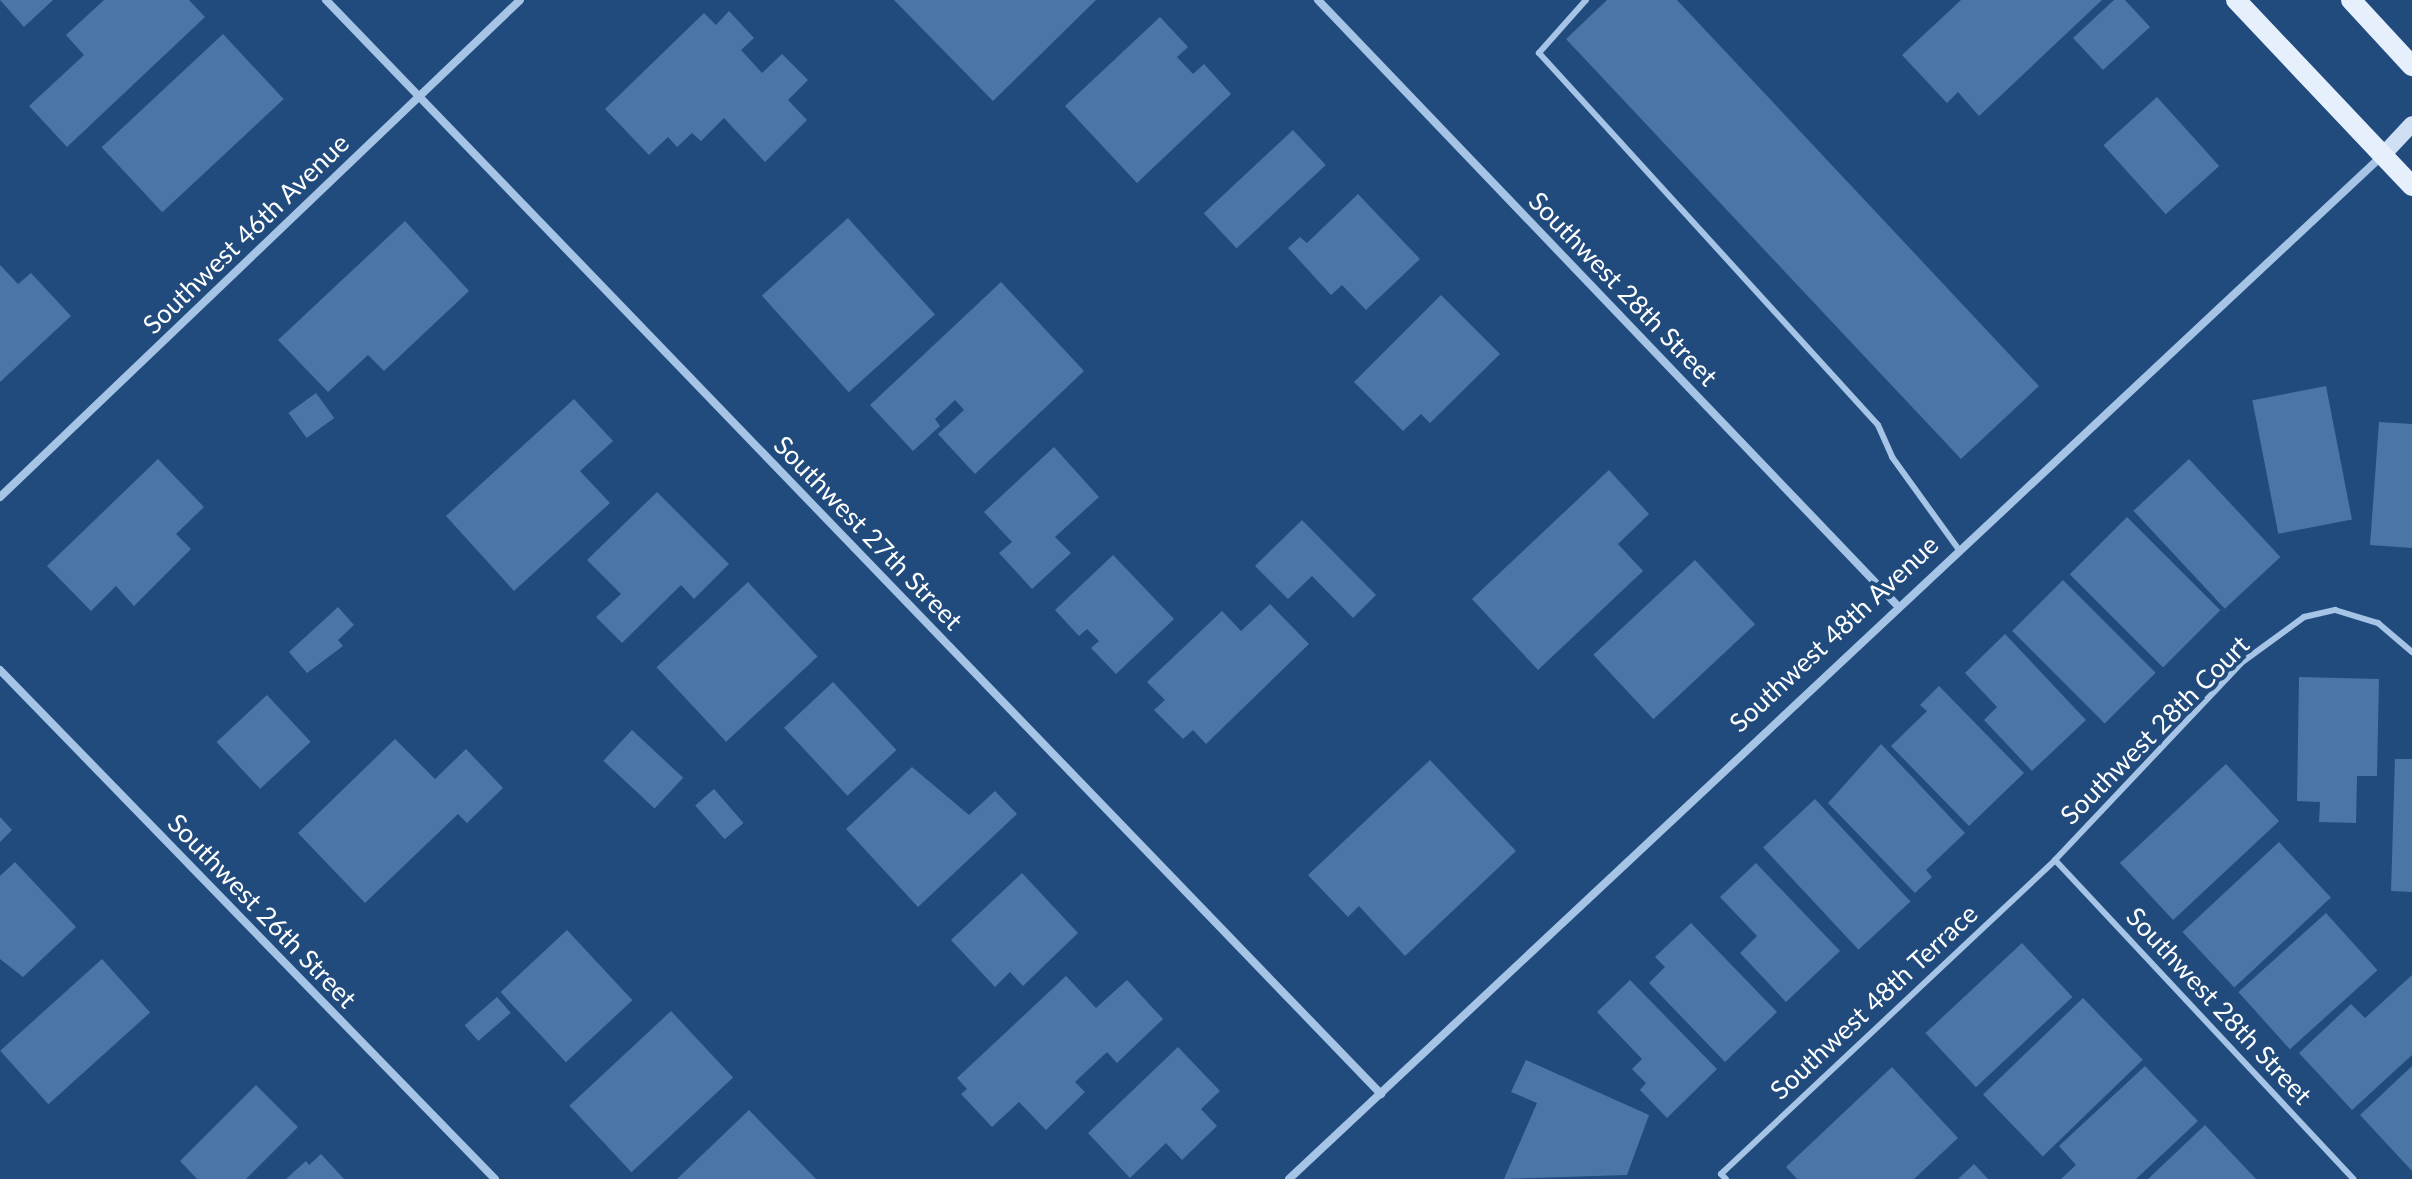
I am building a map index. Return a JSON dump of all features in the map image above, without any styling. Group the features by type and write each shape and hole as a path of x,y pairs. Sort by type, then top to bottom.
{"main road":[{"path":"2236,0 2412,186"},
{"path":"2351,0 2412,66"}],"street":[{"name":"Southwest 27th Street","path":"326,0 1381,1094"},
{"name":"Southwest 46th Avenue","path":"0,497 520,0"},
{"name":"Southwest 28th Street","path":"1318,0 1898,606"},
{"name":"Southwest 48th Avenue","path":"1289,1179 2383,155 2412,124"},
{"name":"Southwest 26th Street","path":"0,670 495,1179"}],"lane":[{"path":"1586,0 1539,53 1878,425 1892,457 1959,550"},
{"name":"Southwest 28th Court","path":"2055,860 2241,663 2304,617 2335,610 2378,623 2412,652"},
{"name":"Southwest 48th Terrace","path":"1724,1176 2055,860"},
{"name":"Southwest 28th Street","path":"2055,860 2354,1179"}],"building":[{"path":"0,0 53,0 24,27"},
{"path":"104,0 189,0 205,17 67,147 29,106 84,55 66,35"},
{"path":"894,0 1096,0 993,101"},
{"path":"1607,0 1677,0 2039,386 1961,459 1566,39"},
{"path":"1961,0 2102,0 1979,116 1958,92 1947,103 1902,55"},
{"path":"2114,0 2125,0 2150,27 2103,70 2073,38"},
{"path":"729,11 754,38 741,50 762,73 782,54 808,80 788,100 807,120 765,162 724,118 701,141 692,133 677,147 668,137 649,155 605,109 704,13 716,25"},
{"path":"1160,17 1188,47 1177,57 1193,74 1204,64 1231,94 1137,183 1065,106"},
{"path":"223,34 284,99 162,212 102,147"},
{"path":"2157,97 2219,166 2166,214 2103,145"},
{"path":"1293,130 1326,165 1237,248 1204,213"},
{"path":"1358,194 1420,259 1366,310 1342,285 1331,295 1288,248 1300,237 1307,243"},
{"path":"848,218 935,315 849,392 762,296"},
{"path":"405,221 469,291 384,371 368,355 328,392 278,340"},
{"path":"0,265 18,284 31,273 71,316 0,382"},
{"path":"1001,282 1084,371 975,474 938,434 964,410 955,400 935,419 940,426 913,451 870,405"},
{"path":"1441,295 1500,354 1430,423 1421,414 1403,431 1354,382"},
{"path":"2326,386 2352,520 2278,534 2252,400"},
{"path":"316,393 334,418 307,438 288,413"},
{"path":"574,399 613,441 580,471 610,503 514,591 446,516"},
{"path":"2379,422 2412,424 2412,548 2370,545"},
{"path":"1054,447 1099,497 1055,537 1071,553 1032,589 999,553 1012,542 984,512"},
{"path":"158,459 204,507 176,534 191,549 134,606 116,586 91,611 47,566"},
{"path":"2189,459 2280,557 2225,609 2133,511"},
{"path":"1609,470 1649,514 1618,544 1643,571 1538,670 1472,599"},
{"path":"657,492 729,564 694,599 681,585 622,643 596,617 621,594 587,560"},
{"path":"2127,517 2220,610 2163,668 2070,574"},
{"path":"1302,520 1376,595 1353,618 1312,576 1288,599 1255,566"},
{"path":"1113,555 1174,619 1116,674 1091,648 1099,641 1087,629 1079,636 1055,610"},
{"path":"1695,560 1755,624 1653,719 1593,655"},
{"path":"2063,580 2156,673 2105,724 2012,631"},
{"path":"748,582 818,657 726,742 657,667"},
{"path":"1270,604 1309,644 1206,744 1193,730 1183,739 1154,710 1165,700 1147,682 1222,611 1241,631"},
{"path":"338,607 354,625 338,640 343,646 307,673 289,652"},
{"path":"2005,634 2086,720 2032,771 1984,720 1997,707 1965,673"},
{"path":"2299,677 2379,679 2377,776 2357,776 2356,823 2319,822 2320,802 2297,801"},
{"path":"833,682 896,750 847,796 784,728"},
{"path":"1939,686 2024,773 1969,826 1891,746 1927,711 1920,705"},
{"path":"267,695 311,742 260,789 217,742"},
{"path":"632,730 683,778 655,808 603,761"},
{"path":"395,739 435,779 466,749 503,788 467,823 458,814 365,903 298,833"},
{"path":"1881,744 1965,833 1926,870 1932,877 1915,893 1828,803"},
{"path":"2395,759 2412,759 2412,892 2391,891"},
{"path":"1430,760 1516,851 1405,956 1359,906 1348,917 1308,875"},
{"path":"2226,764 2279,821 2173,920 2120,863"},
{"path":"912,767 969,815 995,791 1017,814 918,907 846,829"},
{"path":"714,789 744,823 725,839 695,805"},
{"path":"1815,799 1910,901 1859,950 1763,847"},
{"path":"0,817 12,830 0,842"},
{"path":"2279,842 2331,898 2234,988 2182,932"},
{"path":"15,862 76,927 23,977 0,959 0,876"},
{"path":"1756,863 1840,951 1786,1002 1740,953 1757,936 1720,897"},
{"path":"1022,873 1078,933 1023,986 1010,972 995,987 951,940"},
{"path":"2326,913 2378,970 2290,1049 2238,992"},
{"path":"1691,923 1777,1012 1725,1062 1649,983 1665,967 1655,957"},
{"path":"567,930 632,1000 566,1062 500,992"},
{"path":"2022,943 2072,997 1976,1087 1925,1033"},
{"path":"102,959 150,1013 48,1104 0,1051"},
{"path":"2412,975 2412,1055 2352,1110 2299,1053 2351,1004 2365,1018"},
{"path":"1066,976 1096,1008 1127,980 1163,1019 1117,1063 1107,1052 1075,1082 1085,1092 1046,1130 1019,1102 992,1127 961,1094 967,1089 957,1078"},
{"path":"1630,980 1717,1069 1667,1118 1640,1090 1646,1083 1632,1069 1642,1059 1597,1012"},
{"path":"497,997 511,1013 478,1041 465,1025"},
{"path":"2083,998 2143,1060 2043,1156 1983,1095"},
{"path":"671,1011 733,1078 631,1172 569,1106"},
{"path":"1178,1047 1220,1091 1201,1109 1217,1126 1182,1160 1166,1143 1130,1178 1088,1133"},
{"path":"1526,1060 1649,1115 1627,1175 1504,1179 1537,1103 1511,1092"},
{"path":"2145,1066 2198,1121 2136,1179 2061,1179 2076,1165 2059,1146"},
{"path":"2412,1066 2412,1171 2360,1115"},
{"path":"1892,1067 1958,1138 1914,1179 1797,1179 1786,1167"},
{"path":"256,1085 298,1127 246,1179 197,1179 180,1161"},
{"path":"749,1110 816,1179 677,1179"},
{"path":"2205,1125 2256,1179 2148,1179"},
{"path":"321,1154 344,1179 286,1179 306,1161 309,1165"},
{"path":"1974,1164 1988,1179 1958,1179"}]}
